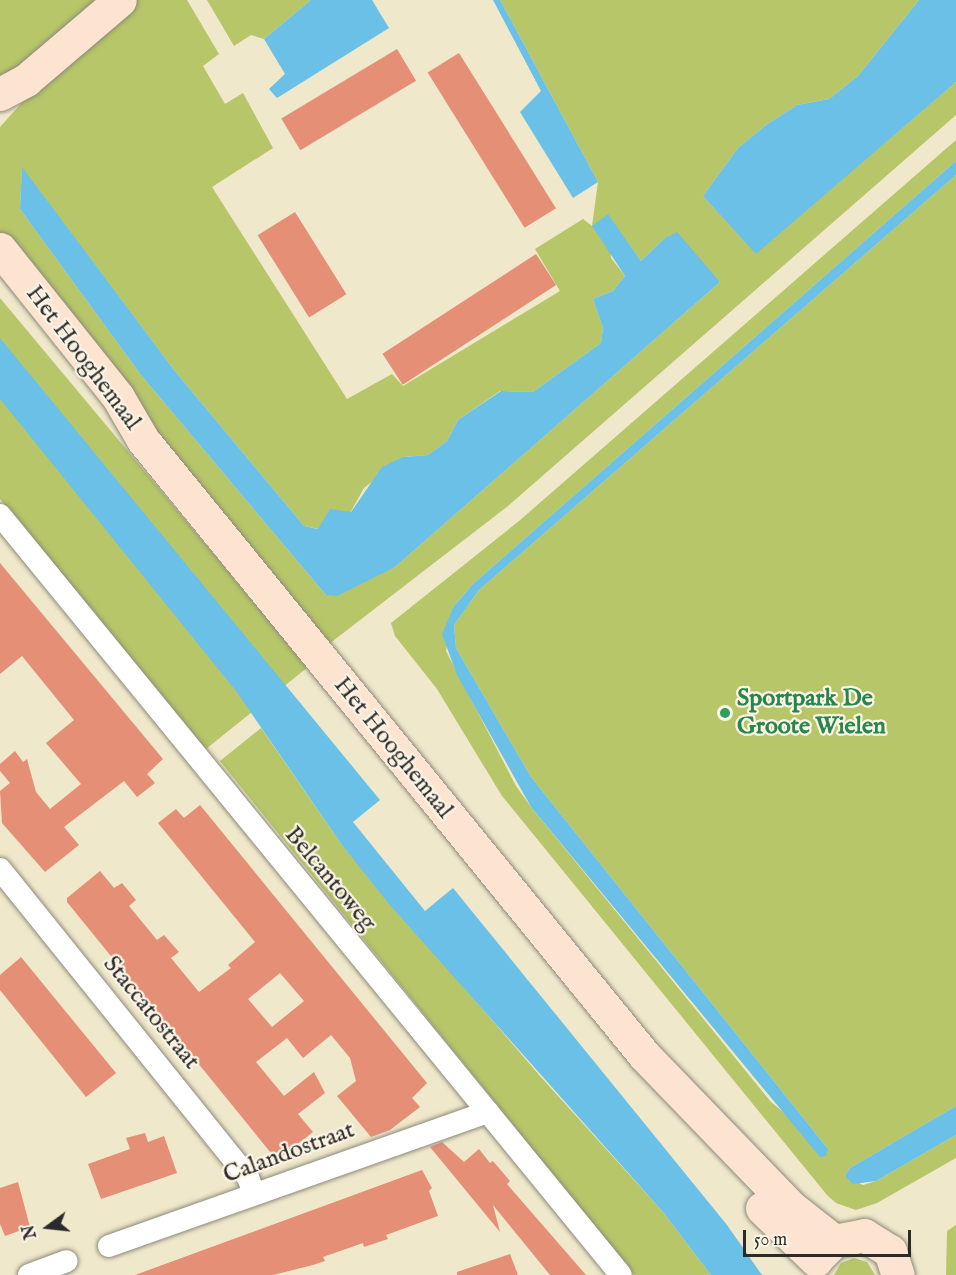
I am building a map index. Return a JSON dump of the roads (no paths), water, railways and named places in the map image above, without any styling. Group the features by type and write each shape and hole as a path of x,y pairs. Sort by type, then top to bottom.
{"street":[{"path":"0,115 19,95 13,87 120,0"},
{"name":"Het Hooghemaal","path":"0,249 118,397 143,440 644,1054 683,1121 767,1214 821,1259"},
{"name":"Het Hooghemaal","path":"0,285 105,407 143,440"},
{"name":"Belcantoweg","path":"0,515 621,1275"},
{"name":"Staccatostraat","path":"0,869 248,1177 254,1194"},
{"name":"Calandostraat","path":"109,1246 488,1112"},
{"path":"821,1259 853,1234 873,1238 890,1251 898,1275"},
{"path":"29,1275 67,1261"}],"water":[{"path":"311,0 372,0 389,28 277,98 269,89 285,74 264,39"},
{"path":"493,0 500,0 598,182 573,198 520,112 541,91"},
{"path":"919,0 956,0 956,82 756,254 703,196 738,148 766,125 797,105 829,99 858,76"},
{"path":"956,161 956,175 479,590 454,625 456,648 531,777 828,1149 826,1156 820,1157 531,807 457,675 442,634 454,606 473,584"},
{"path":"22,167 174,370 304,526 318,529 330,509 351,512 382,467 403,457 428,455 447,441 458,420 501,391 533,392 601,343 603,328 593,299 613,291 625,276 592,226 608,214 641,261 665,238 677,232 720,282 395,567 337,596 326,595 141,375 20,209"},
{"path":"0,338 380,800 353,822 425,911 453,888 727,1225 762,1275 711,1275 663,1212 389,904 342,845 236,691 0,399"},
{"path":"956,1106 956,1135 876,1181 853,1184 845,1176 850,1168"}],"place":[{"name":"Sportpark De Groote Wielen","path":"725,713"}]}
